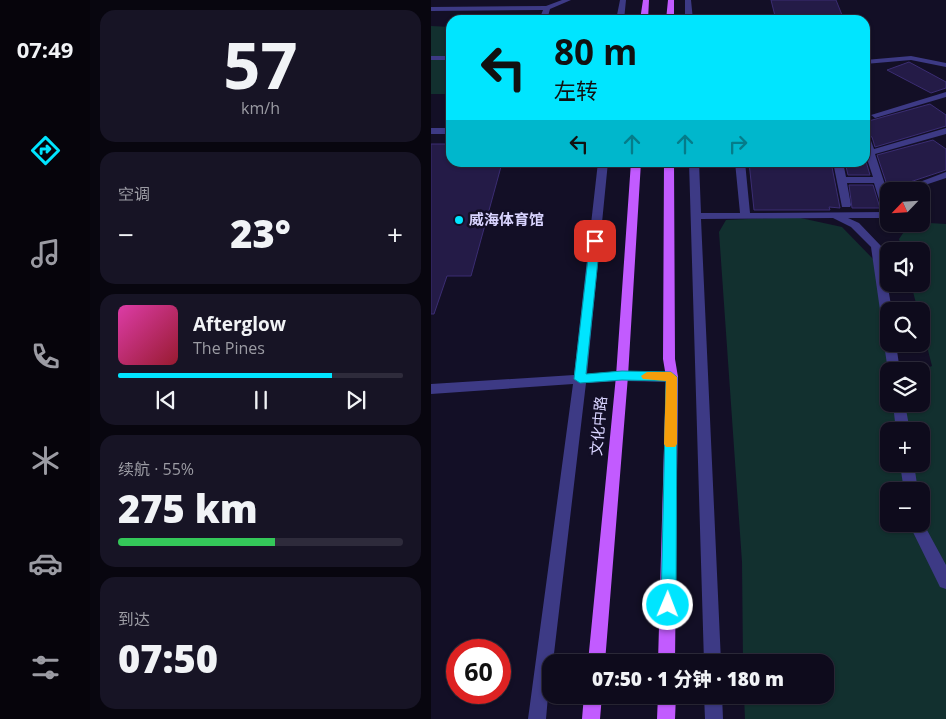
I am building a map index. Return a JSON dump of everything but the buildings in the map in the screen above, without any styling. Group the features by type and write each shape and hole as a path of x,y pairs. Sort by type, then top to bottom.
{"main road":[{"path":"644,15 646,0"},
{"path":"670,15 671,0"},
{"name":"文化中路","path":"597,654 622,376 636,167"},
{"path":"667,654 671,377 669,359 669,167"},
{"path":"591,719 592,704"},
{"path":"667,704 667,719"}],"lane":[{"path":"431,9 547,8 568,0"},
{"path":"621,15 623,0"},
{"path":"688,0 689,15"},
{"path":"545,15 547,8"},
{"path":"431,58 446,58"},
{"path":"870,62 911,58 946,65"},
{"path":"875,115 946,94"},
{"path":"431,130 446,131"},
{"path":"871,153 946,130"},
{"path":"870,150 880,184"},
{"path":"537,719 580,379 602,167"},
{"path":"694,167 712,654"},
{"path":"740,167 745,215"},
{"path":"838,167 846,206"},
{"path":"925,182 946,175"},
{"path":"841,180 879,180"},
{"path":"696,216 831,215 880,212"},
{"path":"831,215 855,225 876,246 885,302"},
{"path":"431,388 622,376 671,377"},
{"path":"921,532 946,582"},
{"path":"713,704 714,719"}],"green space":[{"path":"431,26 446,27 446,94 431,94"},
{"path":"796,217 842,227 875,261 882,302 880,302 880,352 892,352 893,362 880,362 880,412 930,412 930,367 932,366 928,352 930,352 930,302 916,302 913,292 930,292 930,242 900,242 899,239 904,232 930,232 930,223 946,224 946,719 745,719 744,704 834,704 834,654 743,654 742,562 719,232 726,220"}],"slow traffic":[{"path":"647,376 671,377 671,444"}],"place":[{"name":"威海体育馆","path":"459,220"}],"route":[{"path":"595,241 580,379 622,376 671,377 668,605"}]}
